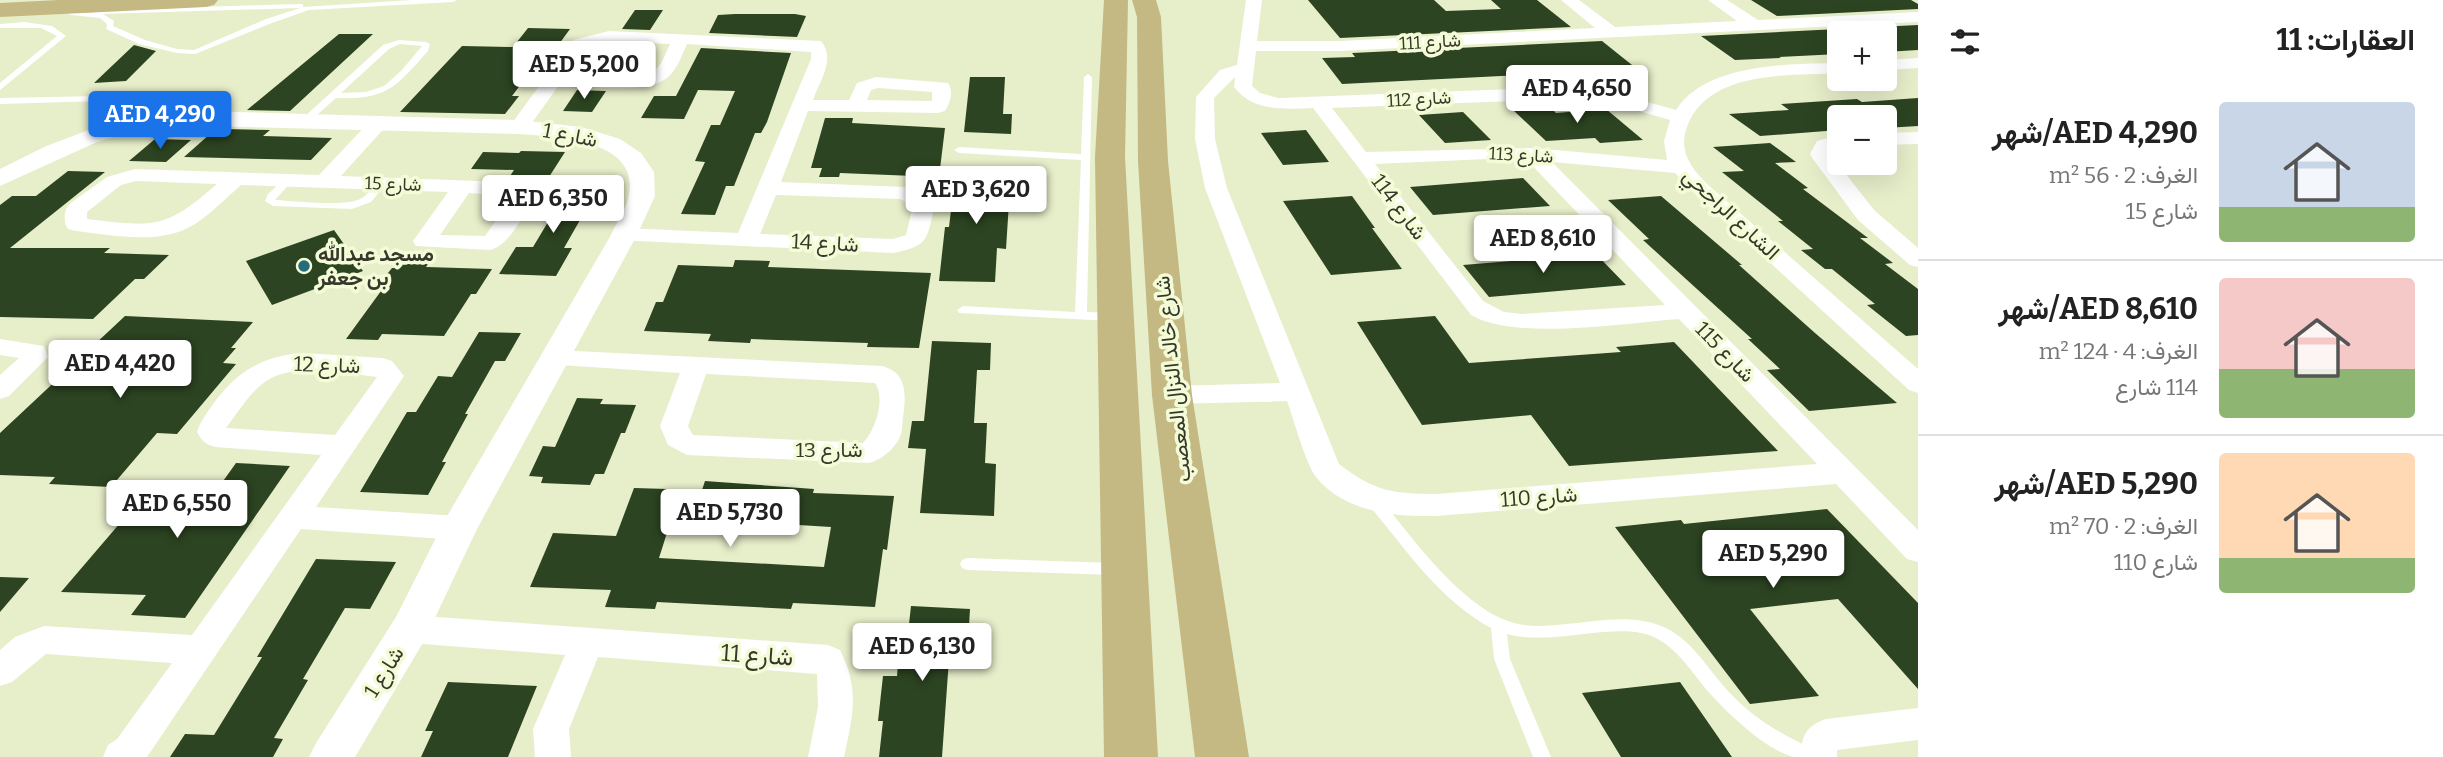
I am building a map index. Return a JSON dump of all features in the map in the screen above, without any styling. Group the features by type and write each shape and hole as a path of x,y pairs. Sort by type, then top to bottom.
{"main road":[{"path":"0,10 206,0"},
{"name":"شارع خالد النزال المعصب","path":"1130,7 1110,157 1099,316 1126,569 1131,757"},
{"name":"شارع خالد النزال المعصب","path":"1130,7 1153,161 1172,395 1222,757"}],"street":[{"path":"1244,78 1255,0"},
{"path":"1569,0 1613,34"},
{"path":"1716,0 1754,25"},
{"name":"شارع 111","path":"1248,46 1327,46 1613,34 1918,17"},
{"path":"519,127 579,44 592,38 608,36 815,45 820,51 820,59 747,239"},
{"path":"555,79 654,79 663,73 681,40"},
{"path":"1897,64 1918,63"},
{"path":"1681,117 1693,99 1747,76 1827,69"},
{"name":"شارع 110","path":"1244,78 1226,74 1205,97 1205,139 1216,188 1327,470 1348,489 1373,500 1399,505 1436,505 1844,474"},
{"name":"شارع 112","path":"1244,78 1247,93 1262,102 1319,104 1563,93 1626,102 1681,117"},
{"name":"114 شارع","path":"1319,104 1474,306 1488,316 1504,321 1522,322 1685,311"},
{"path":"800,105 856,106"},
{"name":"الشارع الراجحي","path":"1681,117 1673,141 1680,167 1918,384"},
{"name":"شارع 1","path":"0,179 84,139 146,120 199,118 519,127 573,132 612,144 632,158 642,172 642,196 624,235 460,528 410,629 331,757"},
{"name":"شارع 15","path":"324,181 379,123"},
{"path":"1897,139 1918,138"},
{"path":"1827,144 1821,149 1827,164"},
{"name":"شارع 113","path":"1362,158 1533,154 1680,167"},
{"name":"شارع 115","path":"1533,154 1918,550"},
{"name":"شارع 15","path":"237,178 184,222 169,227 151,230 76,224 76,211 114,181 135,175 237,178 324,181 463,187"},
{"path":"1835,175 1866,215 1918,260"},
{"name":"شارع 14","path":"624,235 893,246 909,243 916,238 924,204 905,193 767,188"},
{"path":"0,348 35,352 35,357 0,390"},
{"path":"1887,356 1918,353"},
{"name":"شارع 13","path":"554,358 696,365 882,375 890,383 893,393 887,436 869,453 687,445 678,439 674,426 696,365"},
{"name":"شارع 12","path":"121,757 130,751 391,376 383,367 289,362 271,366 259,372 214,424 211,432 215,437 342,446"},
{"path":"1172,395 1296,392"},
{"path":"293,517 460,528"},
{"name":"شارع 11","path":"410,629 828,660 838,685 827,757"},
{"path":"0,671 27,647 44,640 200,650"},
{"path":"553,757 551,729 587,643"},
{"path":"1114,757 1128,679"},
{"path":"1819,757 1819,742 1826,735 1918,724"}],"lane":[{"path":"84,12 102,16 111,23 109,27 142,43 195,52 292,13 322,6 453,0"},
{"path":"0,10 84,12 364,4"},
{"path":"0,26 38,26 50,28 62,36 0,87"},
{"path":"306,120 392,43 426,44 425,49 387,89 371,96 334,95"},
{"path":"963,310 1099,316 1086,157 1088,78"},
{"path":"0,101 120,99 142,102 150,107 146,120"},
{"path":"959,150 1086,157"},
{"path":"288,180 270,201 278,204 352,206 363,202 381,184"},
{"path":"1373,500 1475,612 1522,632 1546,633 1625,625 1659,632 1690,655 1741,715 1779,742 1812,757"},
{"path":"967,564 1126,569"},
{"path":"1498,624 1502,659 1542,757"}],"building":[{"path":"1308,0 1434,0 1446,11 1501,9 1491,0 1537,0 1571,27 1340,38"},
{"path":"1751,0 1911,0 1918,4 1918,9 1777,16"},
{"path":"635,10 663,10 650,30 622,29"},
{"path":"718,15 806,16 797,37 709,33"},
{"path":"1918,25 1918,50 1897,51 1897,26"},
{"path":"528,28 570,29 551,55 543,55 512,96 519,96 505,114 400,112 462,46 513,47"},
{"path":"1827,30 1827,55 1735,60 1701,36"},
{"path":"339,34 373,34 290,111 247,110"},
{"path":"1602,41 1637,69 1342,84 1322,58 1355,57 1352,53"},
{"path":"134,45 156,51 126,81 94,83"},
{"path":"701,48 791,53 767,122 761,133 755,133 734,186 726,186 715,215 681,214 705,162 695,161 711,125 720,125 735,91 698,90 684,119 641,118 654,96 676,96"},
{"path":"970,77 1005,77 1003,114 1012,114 1011,134 964,132"},
{"path":"577,90 606,91 592,112 563,111"},
{"path":"1918,98 1918,126 1897,127 1897,105 1827,105 1827,131 1760,136 1729,114 1789,110 1781,104 1857,99 1862,102"},
{"path":"1550,107 1556,113 1606,109 1643,140 1600,143 1595,138 1546,141 1512,109"},
{"path":"1463,112 1491,140 1445,143 1419,115"},
{"path":"825,118 853,118 852,123 945,128 939,177 840,173 839,177 819,177 822,168 811,168"},
{"path":"225,129 270,130 263,136 332,138 311,160 184,157 210,134 219,134"},
{"path":"1306,130 1329,162 1283,165 1261,133"},
{"path":"155,139 191,140 166,162 129,161"},
{"path":"1770,143 1796,162 1775,163 1808,188 1803,189 1868,238 1860,238 1893,263 1885,264 1918,289 1918,335 1906,336 1867,305 1875,304 1832,269 1825,269 1801,250 1813,249 1722,172 1744,171 1713,147"},
{"path":"483,152 565,152 549,177 510,176 514,170 471,169"},
{"path":"956,169 1011,171 1006,249 997,248 995,282 939,281 945,227 949,227"},
{"path":"68,171 105,172 10,248 110,248 104,253 169,255 144,279 135,279 93,319 0,317 0,205 12,196 36,196"},
{"path":"1523,178 1550,206 1433,215 1410,187"},
{"path":"560,188 602,189 589,213 584,213 564,248 572,248 556,276 499,274 516,247 533,247 554,212 545,211"},
{"path":"1352,196 1402,269 1331,275 1283,201"},
{"path":"1661,196 1897,403 1809,411 1767,370 1780,369 1748,339 1752,339 1643,240 1649,239 1608,200"},
{"name":"مسجد عبدالله بن جعفر","path":"334,230 363,271 272,305 246,261"},
{"path":"1596,254 1626,285 1489,297 1463,265"},
{"path":"406,257 432,258 426,267 492,269 476,294 471,294 444,336 382,334 378,340 346,339 381,291 373,280 392,268 398,268"},
{"path":"735,260 770,261 768,267 931,273 919,348 867,347 868,343 751,339 750,343 708,341 711,334 644,331 656,302 663,302 678,265 733,267"},
{"path":"125,316 253,322 231,348 236,348 223,363 236,364 177,434 157,433 111,487 49,484 55,477 0,475 0,433"},
{"path":"1435,316 1469,363 1621,352 1616,347 1674,342 1778,451 1569,466 1531,415 1422,425 1357,322"},
{"path":"479,332 521,333 505,361 495,361 465,414 468,414 428,495 360,492 407,412 416,412 438,376 452,377"},
{"path":"932,341 991,343 990,370 977,370 974,423 987,423 985,463 996,464 994,516 920,513 926,449 908,448 912,421 924,421"},
{"path":"577,398 603,399 600,404 636,405 604,474 595,474 590,485 541,483 543,477 529,476 543,446 555,447"},
{"path":"236,463 290,466 185,618 131,615 146,595 61,592 156,481 221,484"},
{"path":"705,481 814,489 813,493 894,496 887,550 883,549 875,607 793,603 791,609 657,602 655,609 605,607 611,590 530,587 553,533 616,536 634,488 702,490","holes":["672,517 831,527 824,567 659,558"]},
{"path":"1827,509 1918,603 1918,689 1838,599 1750,609 1819,696 1750,704 1615,527 1681,520 1684,524"},
{"path":"316,559 396,562 370,609 345,608 303,679 308,680 274,738 283,739 273,757 170,757 185,734 214,735 262,657 257,657"},
{"path":"0,577 29,578 0,612"},
{"path":"911,606 970,609 967,660 949,659 942,757 879,757 883,721 878,721 883,676 897,676 899,650 906,651"},
{"path":"448,682 537,686 508,757 421,757 433,731 425,731"},
{"path":"1680,682 1732,757 1621,757 1582,693"}],"place":[{"name":"مسجد عبدالله بن جعفر","path":"304,266"}]}
